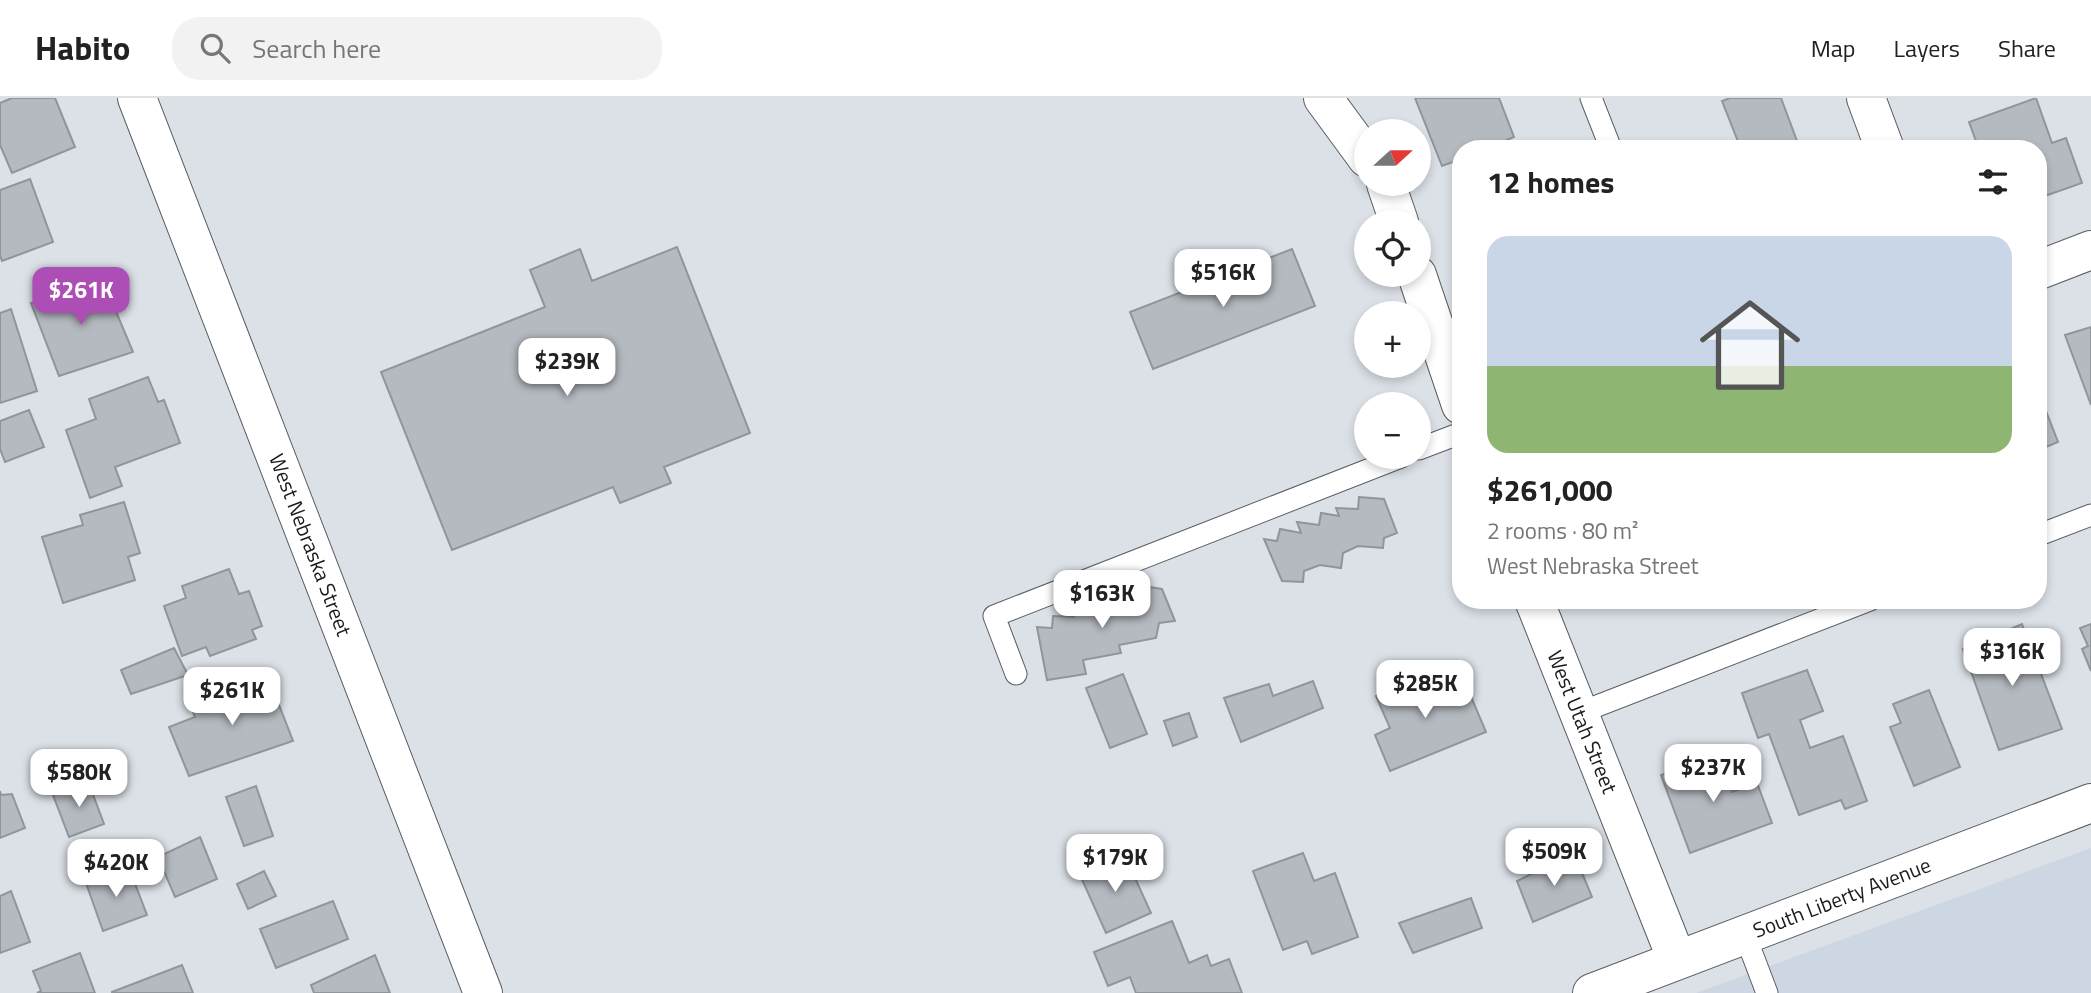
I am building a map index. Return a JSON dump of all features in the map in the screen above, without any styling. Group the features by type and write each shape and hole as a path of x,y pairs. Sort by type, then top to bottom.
{"street":[{"name":"West Nebraska Street","path":"137,98 483,993"},
{"path":"1323,98 1354,140"},
{"path":"1866,98 1882,140"},
{"path":"2047,267 2091,250"},
{"path":"1421,287 1452,378"},
{"name":"West Utah Street","path":"1538,609 1677,960"},
{"name":"South Liberty Avenue","path":"1617,989 1677,960 2091,803"}],"lane":[{"path":"1591,98 1607,140"},
{"path":"1431,444 1452,436"},
{"path":"1016,674 994,616 1370,469"},
{"path":"2047,532 2091,515"},
{"path":"1579,713 1847,609"},
{"path":"1745,935 1767,993"}],"shaded area":[{"path":"2091,848 2091,993 1696,993"}],"building":[{"path":"12,98 55,98 75,147 12,173 0,145 0,103"},
{"path":"1415,98 1499,98 1514,137 1507,140 1452,140 1452,162 1442,166 1432,141 1432,119 1423,119"},
{"path":"1730,98 1781,98 1797,140 1737,140 1722,101"},
{"path":"2036,98 2052,143 2066,138 2082,183 2047,195 2047,140 1976,140 1969,122"},
{"path":"30,179 53,242 2,261 0,190"},
{"path":"677,247 750,433 664,467 671,483 620,503 613,487 452,550 381,372 545,307 530,270 580,249 592,281"},
{"path":"1292,249 1315,306 1153,369 1130,312"},
{"path":"102,278 133,352 59,376 31,303"},
{"path":"11,309 37,391 0,403 0,313"},
{"path":"2091,327 2091,405 2065,335"},
{"path":"148,377 158,402 164,400 180,443 115,467 122,486 90,498 66,430 96,419 89,399"},
{"path":"29,410 44,447 5,462 0,449 0,421"},
{"path":"2047,414 2058,442 2047,447"},
{"path":"1359,497 1384,499 1397,533 1384,538 1383,548 1358,546 1343,553 1341,568 1320,565 1304,571 1303,582 1282,581 1264,539 1277,541 1280,529 1301,533 1297,522 1319,525 1321,513 1339,516 1336,508 1358,509"},
{"path":"124,502 140,553 128,557 135,580 63,603 42,537 83,525 80,515"},
{"path":"229,569 239,594 249,591 262,626 252,630 256,639 210,656 206,647 182,656 164,606 186,598 182,586"},
{"path":"1136,585 1162,589 1175,621 1159,623 1156,638 1119,645 1121,653 1083,660 1086,674 1047,680 1037,627 1052,628 1053,616 1074,617 1069,607 1095,609 1096,600 1115,601 1110,592 1134,596"},
{"path":"2022,624 2062,729 1999,750 1963,649"},
{"path":"2091,624 2091,671 2082,649 2088,646 2080,628"},
{"path":"174,648 188,675 131,694 121,670"},
{"path":"1440,670 1449,695 1467,687 1486,732 1390,771 1375,735 1390,728 1376,696"},
{"path":"1807,670 1823,711 1800,720 1810,748 1843,736 1867,801 1845,809 1841,800 1799,815 1769,734 1758,738 1742,693"},
{"path":"267,674 293,741 189,776 169,727 195,717 191,707"},
{"path":"1123,674 1147,734 1110,748 1086,688"},
{"path":"1313,681 1323,708 1241,742 1224,698 1269,684 1273,696"},
{"path":"1929,690 1960,767 1914,786 1890,727 1901,723 1893,704"},
{"path":"1189,713 1197,737 1173,746 1164,721"},
{"path":"1718,754 1732,792 1757,783 1772,823 1690,853 1661,775"},
{"path":"88,781 104,824 69,837 53,795"},
{"path":"256,786 273,836 244,846 226,797"},
{"path":"0,791 1,795 12,794 25,828 0,838"},
{"path":"200,837 217,879 175,897 158,857"},
{"path":"1303,853 1314,881 1335,873 1358,937 1312,954 1307,941 1283,950 1253,871"},
{"path":"1574,853 1592,897 1533,922 1517,881"},
{"path":"1125,856 1151,913 1106,933 1080,875"},
{"path":"129,868 147,915 103,931 86,883"},
{"path":"264,871 276,896 248,909 237,884"},
{"path":"11,891 30,942 0,953 0,896"},
{"path":"1471,898 1482,928 1413,953 1399,923"},
{"path":"333,901 348,939 276,968 260,929"},
{"path":"1172,921 1189,963 1207,955 1211,966 1229,959 1242,993 1136,993 1130,977 1108,986 1094,952"},
{"path":"80,953 95,993 37,993 41,991 33,971"},
{"path":"375,955 390,993 314,993 311,985"},
{"path":"182,965 193,993 112,993 112,992"}]}
